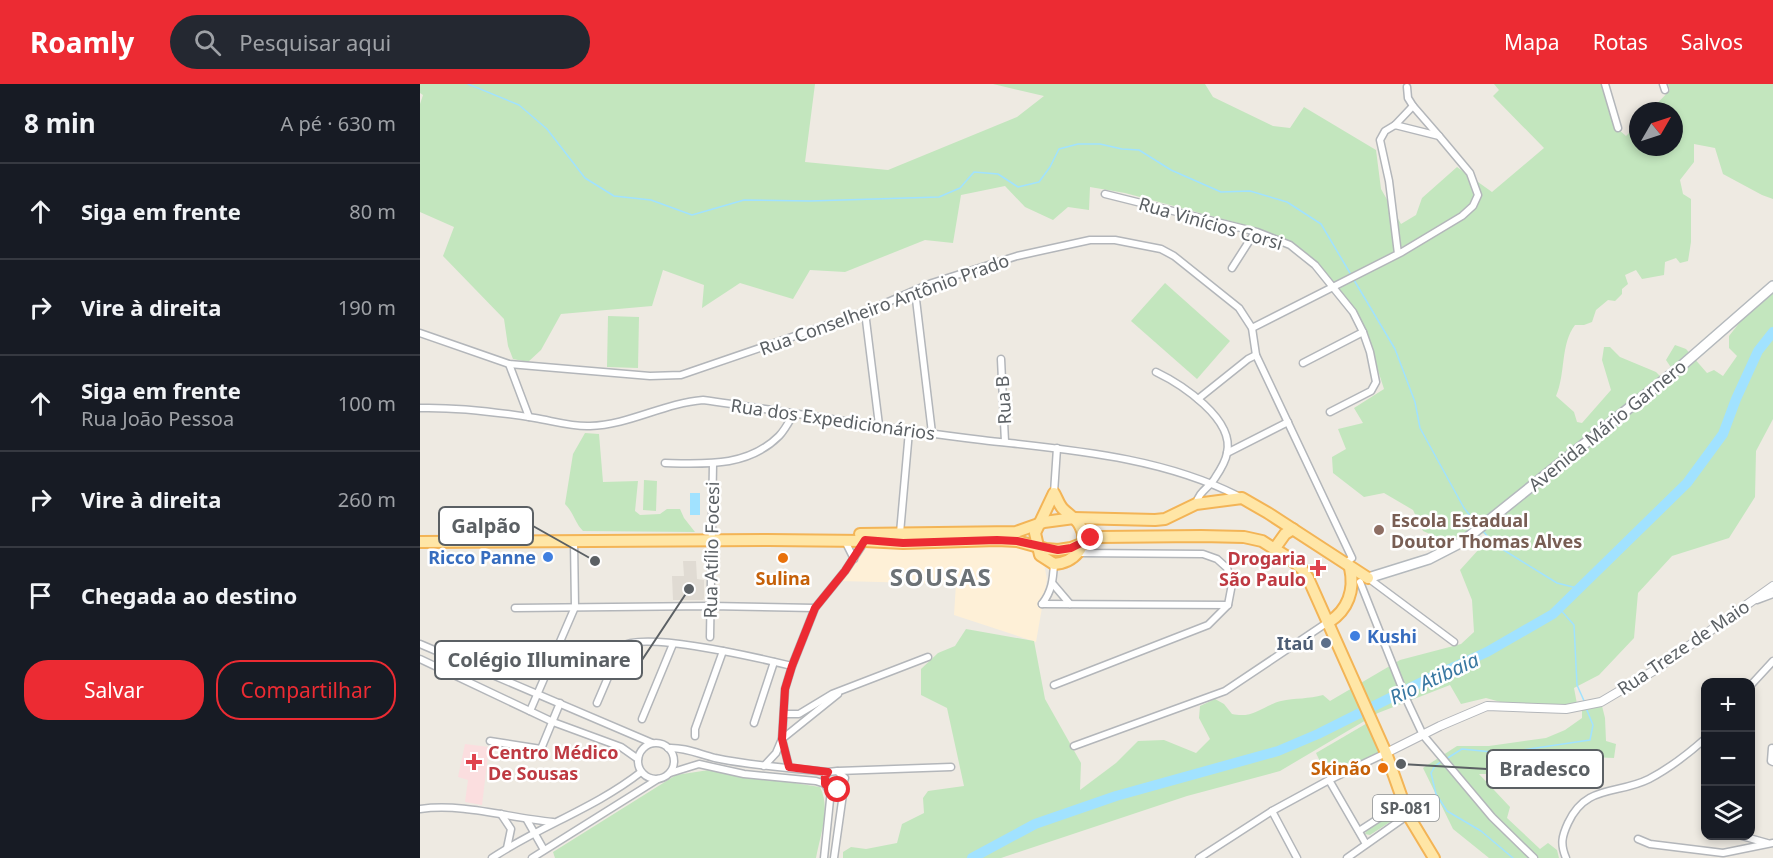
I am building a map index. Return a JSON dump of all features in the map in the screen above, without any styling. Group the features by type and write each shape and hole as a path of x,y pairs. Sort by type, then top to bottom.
{"main road":[{"name":"Avenida Mário Garnero","path":"1360,582 1429,559 1462,542 1678,368 1773,286"},
{"path":"1054,493 1062,508 1080,525 1083,532 1081,548"},
{"path":"1054,493 1035,533 1040,555 1054,564 1069,561 1081,548 1099,537 1201,536 1244,537 1262,541 1302,569 1318,595 1386,753"},
{"path":"420,542 1016,532 1052,520 1074,518 1165,519 1196,504 1242,498 1349,563 1360,582"},
{"path":"1275,548 1285,534 1293,530"},
{"path":"420,535 865,540 903,543 997,540 1017,541 1058,550 1081,548"},
{"path":"1349,563 1360,582"},
{"path":"1329,622 1342,611 1360,582"},
{"name":"SP-081","path":"1386,753 1408,815 1434,858"}],"street":[{"path":"1605,84 1618,128"},
{"path":"1251,328 1398,254 1462,216 1473,206 1478,195 1470,173 1413,106 1408,98 1407,87"},
{"path":"1398,254 1389,181 1380,140 1385,131 1395,125 1413,106"},
{"path":"1395,125 1439,136"},
{"name":"Rua Vinícios Corsi","path":"1105,194 1255,232 1290,245 1315,265 1353,312 1370,352 1376,382 1374,388 1330,412"},
{"path":"1232,268 1255,232"},
{"name":"Rua Conselheiro Antônio Prado","path":"420,333 509,364 650,376 681,375 865,312 932,283 1017,256 1086,241 1115,240 1161,249 1174,256 1239,308 1251,328 1256,355 1288,422 1349,563"},
{"path":"915,291 932,433"},
{"path":"865,312 879,425"},
{"path":"1303,363 1363,332"},
{"path":"1198,399 1256,355"},
{"name":"Rua B","path":"1001,359 1005,442"},
{"path":"509,364 529,417"},
{"path":"1156,372 1172,380 1198,399 1218,420 1225,432 1227,453 1215,479 1200,493 1196,504"},
{"name":"Rua dos Expedicionários","path":"420,408 529,417 588,426 606,425 687,402 703,400 909,431 1057,448 1133,460 1209,484 1242,498"},
{"path":"665,463 713,464 742,458 768,445 780,435 794,413"},
{"path":"1227,453 1288,422"},
{"path":"900,533 909,431"},
{"path":"1054,493 1057,448"},
{"name":"Rua Atílio Focesi","path":"710,637 713,464"},
{"path":"789,767 782,739 785,689 792,666 815,608 854,559 865,540"},
{"path":"530,711 575,607 574,541"},
{"path":"844,541 854,559"},
{"path":"1054,685 1208,625 1228,605 1232,584 1227,568 1217,559 1203,554 1081,548"},
{"path":"1054,564 1053,584 1042,604 1228,605"},
{"path":"1360,582 1454,642"},
{"path":"1360,582 1423,735 1492,817 1534,858"},
{"path":"1053,584 1070,605"},
{"name":"Rua Treze de Maio","path":"1386,753 1487,706 1541,710 1566,709 1601,702 1655,670 1773,586"},
{"path":"1752,601 1773,594"},
{"path":"515,608 710,606 815,608"},
{"path":"1074,746 1225,691 1329,622"},
{"path":"597,703 621,647 626,643 673,644 723,651 792,666"},
{"path":"420,644 652,743 660,743 668,748 674,760 670,773"},
{"path":"642,719 673,644"},
{"path":"695,736 695,729 723,651"},
{"path":"764,766 776,753 782,739 840,692 861,681 928,657"},
{"path":"420,659 553,722 621,747 638,759"},
{"path":"1755,681 1773,661"},
{"path":"754,723 774,662"},
{"path":"784,714 799,714 832,694 840,692"},
{"path":"490,741 538,749 544,746 560,703"},
{"path":"1566,858 1561,839 1570,819 1585,800 1594,794 1632,786 1667,770 1701,742"},
{"path":"652,743 640,752 638,759 641,772 651,779 658,779"},
{"path":"668,748 678,748 714,758 764,766 828,772 951,767"},
{"path":"1772,748 1770,761 1773,762"},
{"path":"1198,858 1272,811 1386,753"},
{"path":"532,858 658,779 699,764 744,774 816,781 825,784 831,790 838,790 853,775 869,771"},
{"path":"834,858 845,778 837,771"},
{"path":"492,858 536,832 577,813 641,772"},
{"path":"825,784 825,776 828,772"},
{"path":"1329,780 1366,844"},
{"path":"824,858 831,790"},
{"path":"1359,831 1404,802"},
{"path":"420,808 438,807 556,822"},
{"path":"1272,811 1297,858"},
{"path":"501,814 511,829 507,848"},
{"path":"1347,858 1408,815"},
{"path":"527,820 536,832 544,850"},
{"path":"1638,839 1650,844 1723,853 1772,844"},
{"path":"1755,839 1772,844"},
{"path":"1740,849 1743,840"}],"shaded area":[{"path":"867,542 984,542 1029,547 1044,564 1047,579 1036,642 954,615 956,584 840,581"},
{"path":"683,561 696,561 697,579 704,580 703,600 673,600 672,576 684,576"},
{"name":"Centro Médico De Sousas","path":"465,744 489,747 482,805 465,802 468,780 458,777"}],"green space":[{"path":"420,84 815,84 805,162 888,170 1017,117 1044,96 993,84 1205,84 1213,97 1273,126 1290,128 1304,107 1376,150 1381,189 1401,224 1416,215 1422,198 1457,167 1492,192 1544,148 1493,96 1499,90 1494,84 1606,84 1618,129 1626,136 1629,133 1629,156 1683,156 1683,102 1659,102 1670,90 1668,84 1773,84 1773,199 1723,174 1715,148 1694,144 1694,162 1680,180 1683,194 1691,199 1691,242 1688,261 1680,263 1676,258 1665,262 1664,275 1642,279 1636,270 1625,275 1628,284 1615,301 1608,300 1596,310 1592,322 1575,325 1567,341 1556,396 1574,412 1577,422 1582,423 1611,390 1602,360 1604,347 1610,347 1620,357 1656,372 1662,378 1672,369 1666,360 1675,345 1686,349 1707,373 1714,370 1723,376 1737,356 1729,348 1729,336 1773,280 1773,419 1756,451 1755,497 1729,538 1672,556 1638,593 1634,638 1599,675 1574,688 1577,704 1543,707 1508,704 1486,698 1461,704 1450,685 1378,713 1280,771 1187,796 1001,858 843,858 843,852 851,847 866,849 897,843 902,824 924,813 923,798 928,791 964,786 947,708 921,695 921,669 938,653 955,646 966,629 1034,641 1045,699 1081,763 1080,790 1116,763 1138,741 1164,740 1196,753 1210,739 1199,718 1200,706 1215,699 1224,704 1232,714 1239,715 1246,715 1286,700 1323,695 1330,701 1400,660 1461,644 1474,632 1472,600 1460,570 1489,538 1483,533 1444,547 1439,538 1423,531 1413,510 1384,493 1364,497 1333,473 1332,457 1346,449 1338,429 1363,423 1354,408 1384,389 1356,310 1318,264 1293,244 1260,229 1125,193 1090,187 1089,210 1068,207 1053,220 1025,207 1005,186 961,195 953,243 925,240 845,272 810,270 793,299 740,283 702,308 704,285 663,270 652,306 561,314 541,350 528,362 513,359 508,346 504,319 443,256 454,227 420,212 420,104 423,95 420,93"},
{"path":"1165,283 1230,341 1197,379 1131,321"},
{"path":"608,316 639,317 638,368 607,367"},
{"path":"585,433 599,434 603,482 638,481 635,511 640,515 660,514 667,509 680,509 695,532 583,531 565,504 573,454"},
{"path":"644,480 657,481 656,511 643,510"},
{"path":"1601,702 1605,718 1606,741 1616,744 1614,758 1590,757 1535,763 1501,774 1479,774 1510,807 1507,818 1540,849 1548,843 1557,850 1559,858 1489,858 1453,829 1423,768 1457,746 1489,746 1546,738 1565,730 1582,718 1582,709"},
{"path":"1369,722 1382,751 1327,776 1316,753"},
{"path":"709,770 820,787 825,813 816,858 555,858 553,852 676,775"},
{"path":"1397,810 1399,816 1370,835 1365,834 1367,829"}],"water":[{"path":"690,493 700,493 700,515 690,515"}],"waterway":[{"path":"468,84 519,105 547,129 585,178 614,196 651,200 692,215 744,200 810,201 939,197 960,188 974,172 998,174 1018,187 1039,182 1059,149 1078,144 1100,144 1139,150 1171,170 1221,192 1250,191 1287,202 1321,224 1350,273"},
{"path":"1354,280 1395,349 1415,402 1420,428 1464,508 1476,523"},
{"name":"Rio Atibaia","path":"972,858 1035,824 1116,796 1278,751 1487,652 1553,614 1687,483 1723,434 1758,351 1773,332"},
{"path":"1483,531 1494,544 1557,583 1581,589"},
{"path":"1559,608 1574,625 1577,685 1585,703"},
{"path":"1446,759 1462,749 1502,753 1590,740 1593,725 1586,708"},
{"path":"1442,761 1431,773 1436,794 1447,811 1481,831 1513,858"}],"place":[{"name":"Escola Estadual Doutor Thomas Alves","path":"1379,530"},
{"name":"Ricco Panne","path":"548,557"},
{"name":"Sulina","path":"783,558"},
{"name":"Galpão","path":"595,561"},
{"name":"Drogaria São Paulo","path":"1318,568"},
{"name":"Colégio Illuminare","path":"689,589"},
{"name":"Kushi","path":"1355,636"},
{"name":"Itaú","path":"1326,643"},
{"name":"Centro Médico De Sousas","path":"474,762"},
{"name":"Bradesco","path":"1401,764"},
{"name":"Skinão","path":"1383,768"}],"district":[{"name":"SOUSAS","path":"941,576"}],"route":[{"path":"838,790 827,788 824,780 828,772 789,767 784,755 782,739 785,689 815,608 854,559 865,540 903,543 1017,541 1058,550 1071,548 1091,538"}]}
